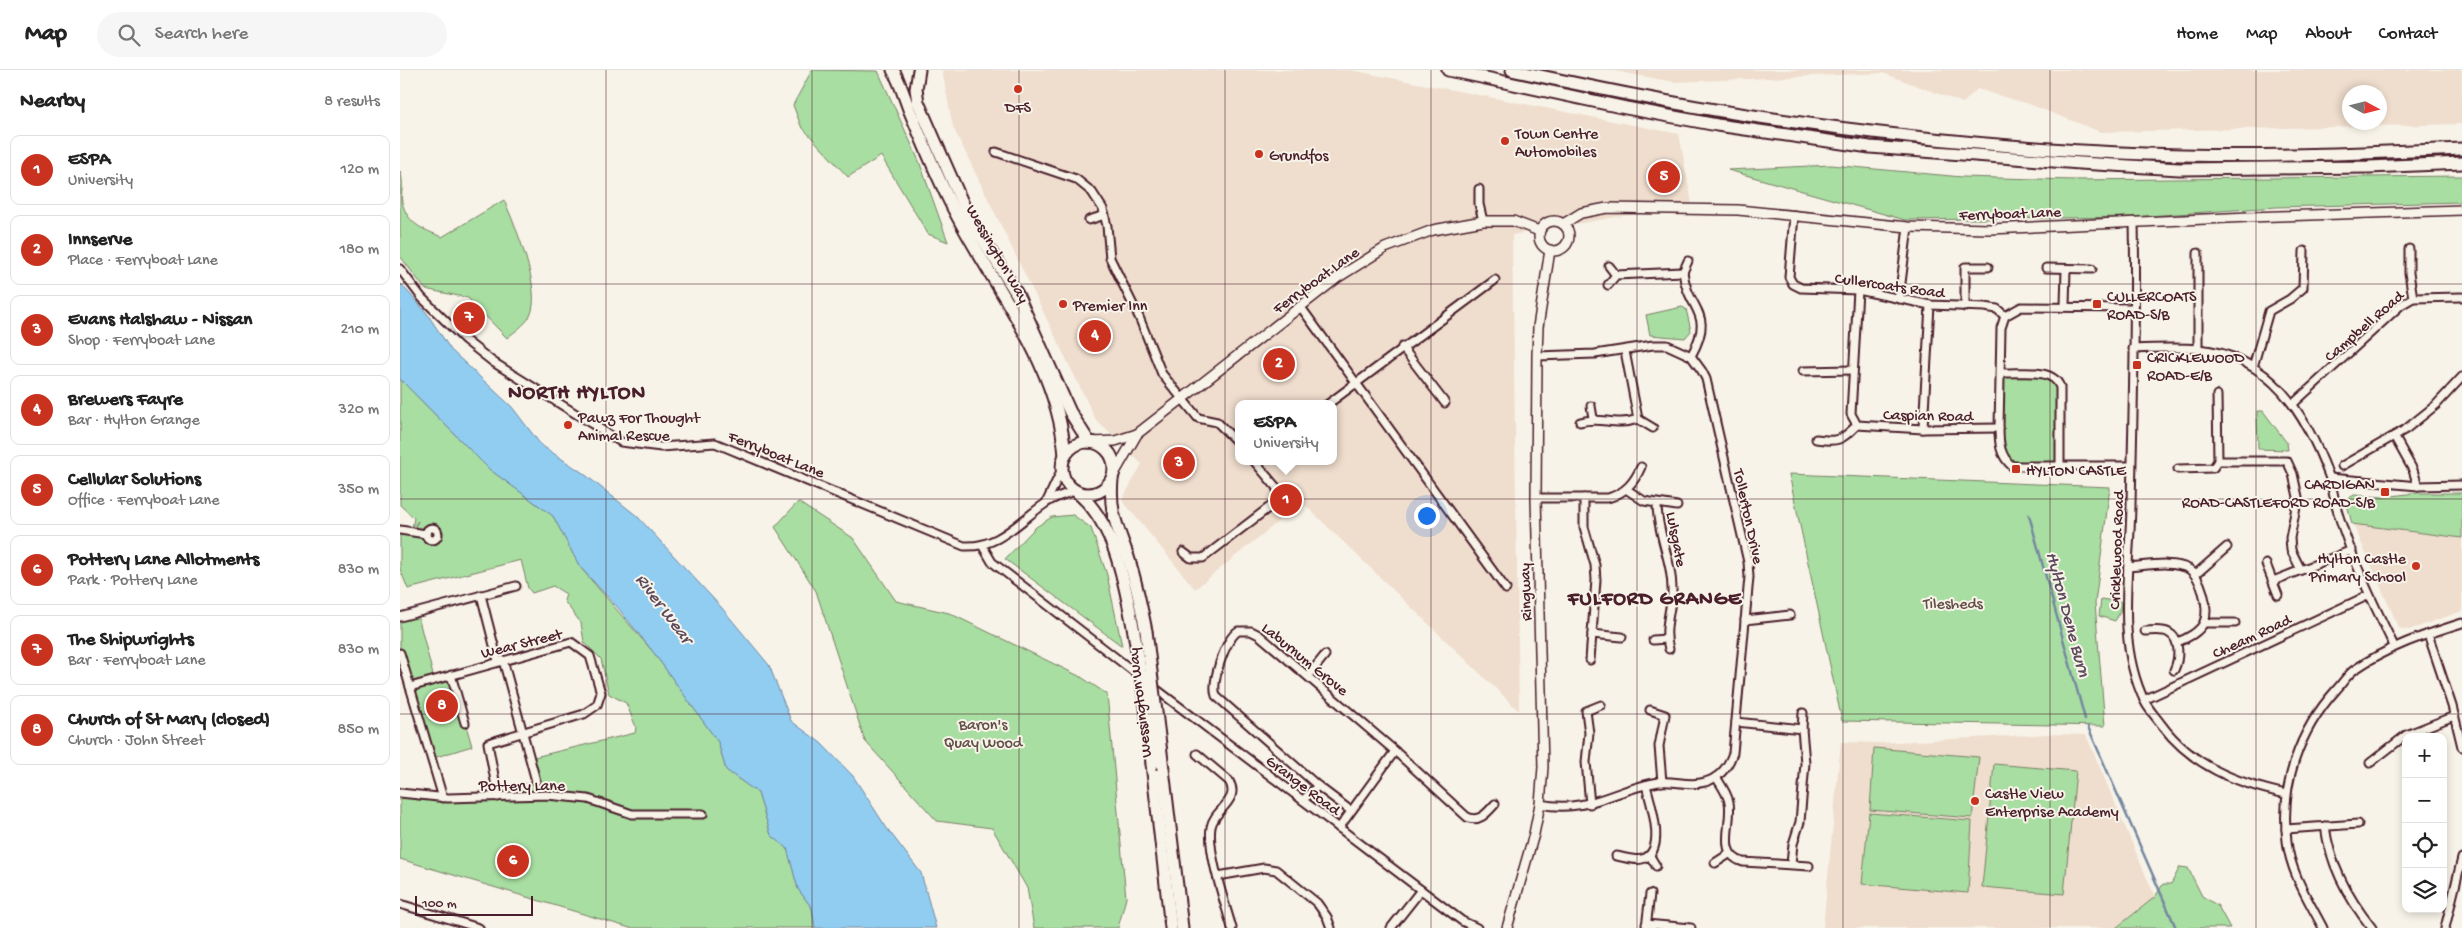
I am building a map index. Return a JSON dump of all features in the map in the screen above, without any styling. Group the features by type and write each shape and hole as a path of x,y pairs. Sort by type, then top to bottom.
{"highway":[{"name":"Wessington Way","path":"894,70 950,203 1014,310 1045,374 1059,412 1065,456 1062,469 1063,477 1076,492 1090,503 1108,535 1140,632 1146,707 1171,928"},
{"name":"Wessington Way","path":"919,70 916,89 918,102 968,216 1017,294 1070,412 1090,442 1101,445 1111,455 1114,465 1110,501 1113,516 1130,566 1162,769 1182,928"},
{"path":"1448,70 1698,121 1879,148 2080,164 2179,169 2369,168 2462,163"},
{"path":"1512,70 1628,94 1752,116 1867,131 2002,144 2183,155 2372,153 2462,149"},
{"path":"1065,456 1073,447 1090,442"},
{"path":"1076,492 1091,495 1100,492 1113,476"}],"street":[{"path":"996,152 1076,179 1092,192 1104,215 1110,258 1139,317 1162,374 1198,418 1217,422 1235,440"},
{"path":"1480,190 1479,204 1483,221"},
{"name":"Ferryboat Lane","path":"1563,224 1581,213 1607,208 1703,208 1908,227 1990,229 2462,210"},
{"path":"1089,220 1104,215"},
{"name":"Cullercoats Road","path":"1794,215 1789,277 1793,284 1801,288 1858,290 1930,305 1997,309 2005,316"},
{"name":"Ferryboat Lane","path":"1090,442 1115,441 1137,434 1337,278 1385,248 1433,230 1483,221 1513,221 1539,231"},
{"path":"1550,221 1563,224 1568,231 1567,242 1560,250 1550,250 1542,244 1539,231 1550,221"},
{"name":"Cricklewood Road","path":"2134,222 2131,466 2126,640 2136,682 2144,700 2169,735 2197,760 2232,778 2256,787 2286,794"},
{"path":"1899,299 1908,227"},
{"path":"2409,249 2409,274 2413,298"},
{"name":"Ringway","path":"1507,928 1528,860 1540,804 1544,738 1536,498 1537,356 1538,327 1550,250"},
{"path":"2254,367 2268,311 2290,299 2303,288 2304,251"},
{"path":"2198,253 2198,349"},
{"path":"1537,356 1625,351 1653,345 1666,345 1691,356 1701,336 1703,325 1700,313 1688,292 1683,272 1688,261"},
{"path":"1609,266 1616,275"},
{"name":"Cullercoats Road","path":"1965,307 1965,267 1988,267"},
{"name":"Ferryboat Lane","path":"400,268 422,298 465,340 493,362 621,442 661,447 714,444 958,544 982,545 1008,533 1047,502 1076,492"},
{"path":"2046,268 2092,269"},
{"path":"2065,306 2066,269"},
{"path":"1608,285 1616,275 1683,272"},
{"path":"1333,400 1402,347 1495,280"},
{"path":"1816,439 1836,442 1846,436 1856,425 1850,414 1858,290"},
{"name":"Campbell Road","path":"2293,404 2401,305 2413,298 2462,297"},
{"path":"1923,428 1930,305"},
{"path":"1300,306 1357,382 1403,451 1506,589"},
{"path":"2131,466 2012,466 2002,455 1999,444 1999,428 2001,328 2005,316 2021,306 2134,308"},
{"path":"1402,347 1445,403"},
{"path":"2133,349 2198,349 2226,355 2254,367 2279,387 2313,434 2330,478 2338,513 2369,595 2394,646"},
{"path":"1625,351 1638,419"},
{"name":"Tollerton Drive","path":"1691,356 1706,379 1746,554 1749,577 1733,753 1730,762 1716,777"},
{"path":"1803,371 1852,370"},
{"path":"2001,373 2046,374 2055,377 2058,381 2060,387 2060,465"},
{"path":"2342,466 2406,429 2436,405 2462,377"},
{"path":"2178,468 2212,468 2218,461 2216,396"},
{"path":"1591,406 1593,418"},
{"path":"1580,422 1593,418 1615,423 1638,419 1653,428"},
{"name":"Caspian Road","path":"1856,425 1923,428 1999,428"},
{"name":"Ferryboat Lane","path":"1113,476 1137,434"},
{"path":"2394,436 2413,470 2418,486"},
{"path":"2218,461 2287,461 2293,474 2298,497 2290,538 2291,550 2301,570"},
{"path":"1183,552 1192,558 1203,558 1280,499 1276,487 1257,465"},
{"path":"1536,498 1608,498 1632,484 1641,467"},
{"name":"Ferryboat Lane","path":"1047,502 1062,469"},
{"path":"2330,478 2418,486 2462,485"},
{"name":"Lulsgate","path":"1626,489 1644,501 1677,506"},
{"path":"1584,498 1584,527 1595,565 1596,580 1590,660"},
{"name":"Lulsgate","path":"1657,504 1657,517 1671,572 1672,592 1666,639 1669,649"},
{"path":"400,530 426,534"},
{"name":"Grange Road","path":"982,545 992,562 1116,659 1462,921 1477,928"},
{"path":"2195,575 2227,547"},
{"path":"2273,581 2352,550"},
{"path":"2266,564 2278,595"},
{"path":"2128,567 2179,565 2199,579 2206,611 2204,623 2189,638 2177,642"},
{"path":"400,617 516,586"},
{"path":"481,595 536,781"},
{"name":"Cheam Road","path":"2144,700 2369,595"},
{"path":"1745,620 1790,615"},
{"path":"2204,623 2235,623"},
{"path":"2324,928 2301,886 2286,842 2286,794 2295,756 2318,710 2352,672 2394,646 2462,623"},
{"name":"Laburnum Grove","path":"1351,811 1318,786 1216,696 1214,689 1229,640 1233,635 1244,630 1259,635 1395,751 1467,817 1477,819 1484,816 1495,804"},
{"path":"2144,631 2168,631 2177,642 2174,670"},
{"path":"1592,634 1622,637"},
{"path":"2428,634 2462,747"},
{"path":"1653,640 1666,639"},
{"name":"Wear Street","path":"410,687 500,660 571,642 590,656 601,693 597,705 584,714 522,731 488,743 498,797"},
{"path":"400,652 403,672 410,687 443,798"},
{"path":"1308,676 1325,655"},
{"path":"451,675 465,723"},
{"path":"1590,804 1586,762 1589,733 1586,711 1601,705"},
{"path":"1650,710 1665,715 1659,746 1662,782"},
{"path":"1791,864 1793,844 1800,822 1803,793 1805,764 1802,729 1803,713"},
{"path":"2370,763 2406,735 2454,716"},
{"path":"1736,722 1802,729"},
{"path":"1339,828 1395,751"},
{"path":"1197,754 1229,781 1232,786 1231,799 1213,819 1211,827 1218,876 1232,928"},
{"path":"1540,804 1561,807 1590,804 1646,785 1662,782 1695,784 1716,777 1725,792 1729,804 1727,844 1734,860 1809,866"},
{"path":"1616,856 1637,860 1650,856 1654,848 1656,835 1655,821 1646,785"},
{"path":"1303,800 1318,786"},
{"name":"Pottery Lane","path":"400,794 443,798 547,795 588,799 632,814 703,814"},
{"path":"2286,829 2358,824"},
{"path":"2325,826 2328,848 2335,870 2347,892 2372,928"},
{"path":"1715,863 1730,854"},
{"path":"1650,856 1656,866"},
{"path":"2446,928 2462,858"},
{"path":"1218,876 1264,868 1276,870 1317,903 1327,917 1331,928"},
{"path":"1391,928 1421,890"},
{"path":"1650,894 1646,926 1691,928"},
{"path":"400,904 479,928"}],"shaded area":[{"path":"942,70 1350,70 1679,134 1692,204 1512,235 1519,711 1302,502 1195,589 1122,500 1142,464 1096,420 953,127"},
{"path":"1609,70 2462,70 2462,124 2387,126 2387,85 2342,85 2342,127 2101,132 2029,104 1977,89 1963,103 1883,73 1674,82"},
{"name":"Hylton Castle Primary School","path":"2353,524 2462,538 2462,611 2409,630 2399,628"},
{"name":"Castle View Enterprise Academy","path":"2047,734 2086,735 2155,897 2116,928 1823,928 1841,742 1879,743"}],"green space":[{"path":"812,70 878,71 919,161 948,242 928,234 881,156 848,177 801,126 793,105"},
{"path":"1831,165 1962,177 2074,180 2462,176 2462,202 2277,207 2134,217 1905,220 1728,170"},
{"path":"400,171 402,202 408,216 417,225 442,237 504,200 526,258 533,291 533,305 530,316 507,338 468,298 425,289 400,256"},
{"path":"1682,307 1686,309 1691,331 1685,338 1650,335 1646,315"},
{"path":"2001,373 2046,374 2058,381 2060,465 2012,466 2002,455"},
{"path":"400,379 489,469 553,516 580,567 654,653 718,742 726,770 758,793 771,835 787,847 798,889 812,908 815,928 630,928 400,859 400,793 416,796 513,796 509,785 537,783 530,758 635,733 636,727 626,703 609,694 601,659 584,642 581,623 564,601 566,594 553,586 532,593 528,588 521,560 408,589 400,569 400,530 413,532 418,521 412,528 414,518 400,505"},
{"path":"2257,411 2263,411 2287,443 2288,450 2258,449"},
{"name":"Tilesheds","path":"1789,474 2110,487 2095,603 2105,726 1842,721"},
{"path":"2415,493 2462,493 2462,538 2352,524 2346,500 2354,495 2384,497"},
{"name":"Baron's Quay Wood","path":"798,502 853,538 896,601 949,613 1081,677 1107,694 1126,898 1118,928 1034,928 1027,888 992,828 937,821 865,741 816,591 775,527"},
{"path":"1073,515 1091,528 1107,575 1122,646 1005,559 1036,527 1052,517"},
{"path":"2101,599 2121,602 2120,612 2115,621 2099,616"},
{"path":"417,612 434,679 451,675 472,746 430,759 400,653 400,617"},
{"path":"1874,748 1979,757 1972,818 1870,810"},
{"path":"1994,764 2076,771 2064,894 1982,887"},
{"path":"1869,813 1972,821 1968,893 1862,884"},
{"path":"2180,867 2188,868 2202,896 2218,906 2230,928 2116,928 2155,897 2163,884 2171,884"}],"water":[{"name":"River Wear","path":"400,283 426,312 451,350 512,407 541,445 583,473 637,516 721,607 769,665 791,721 821,743 853,776 886,827 921,873 936,928 815,928 812,908 798,889 787,848 771,835 758,793 726,770 718,742 654,653 618,608 580,567 553,516 489,469 400,379"}],"waterway":[{"name":"Hylton Dene Burn","path":"2029,515 2085,719"},
{"name":"Hylton Dene Burn","path":"2088,727 2176,928"}],"place":[{"name":"DFS","path":"1018,89"},
{"name":"Town Centre Automobiles","path":"1505,141"},
{"name":"Grundfos","path":"1259,154"},
{"name":"Cellular Solutions","path":"1664,177"},
{"name":"Premier Inn","path":"1063,304"},
{"name":"CULLERCOATS ROAD-S/B","path":"2097,304"},
{"name":"The Shipwrights","path":"469,318"},
{"name":"Brewers Fayre","path":"1095,336"},
{"name":"Innserve","path":"1279,364"},
{"name":"CRICKLEWOOD ROAD-E/B","path":"2137,365"},
{"name":"Pawz For Thought Animal Rescue","path":"568,425"},
{"name":"Evans Halshaw - Nissan","path":"1179,463"},
{"name":"HYLTON CASTLE","path":"2016,469"},
{"name":"CARDIGAN ROAD-CASTLEFORD ROAD-S/B","path":"2385,492"},
{"name":"ESPA","path":"1286,500"},
{"name":"Hylton Castle Primary School","path":"2416,566"},
{"name":"Church of St Mary (closed)","path":"442,706"},
{"name":"Castle View Enterprise Academy","path":"1975,801"},
{"name":"Pottery Lane Allotments","path":"513,861"}],"district":[{"name":"NORTH HYLTON","path":"577,391"},
{"name":"FULFORD GRANGE","path":"1655,597"}]}
